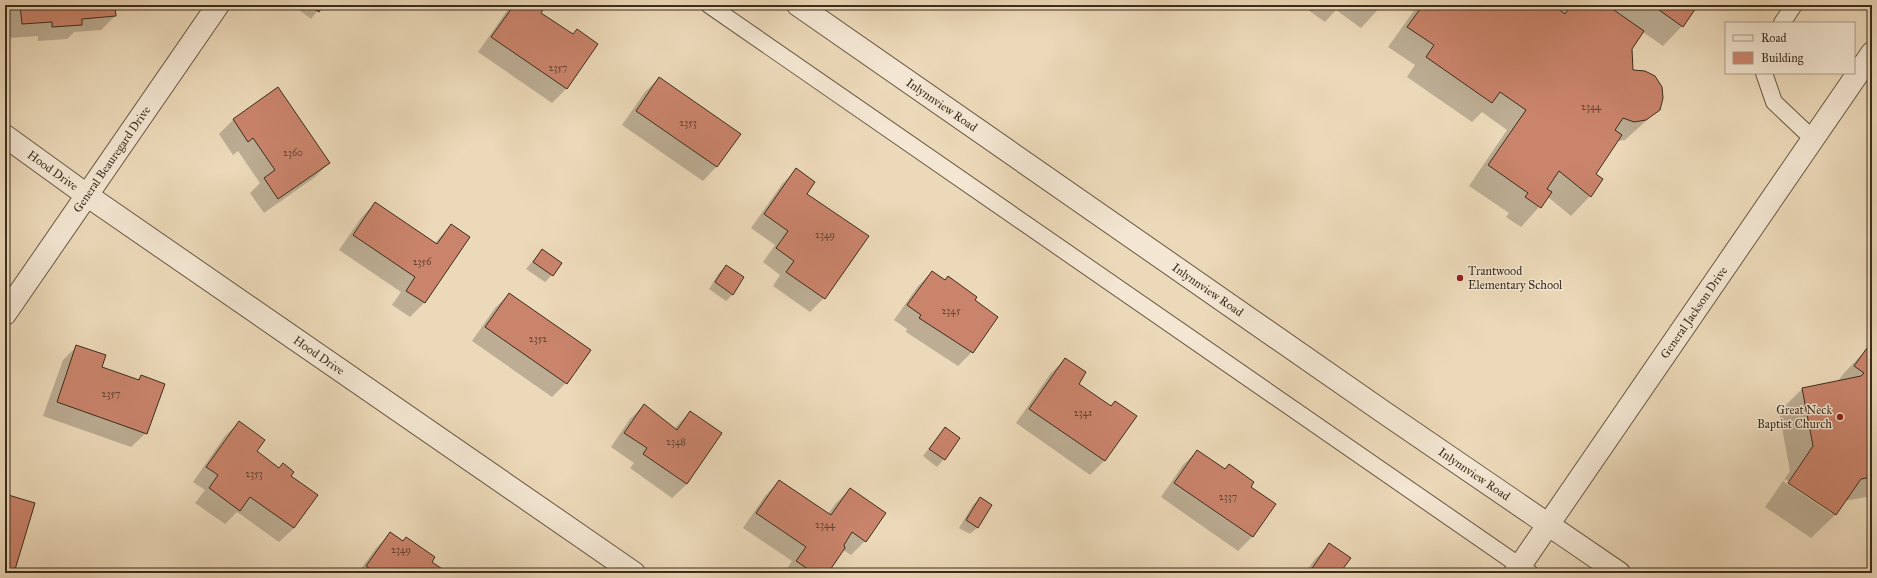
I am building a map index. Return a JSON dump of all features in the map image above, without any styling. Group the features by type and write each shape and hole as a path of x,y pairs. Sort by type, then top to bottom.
{"street":[{"name":"General Beauregard Drive","path":"5,314 88,196 218,5"},
{"name":"Inlynnview Road","path":"798,5 1619,573"},
{"name":"General Jackson Drive","path":"1522,571 1549,525 1872,53"},
{"name":"Hood Drive","path":"5,136 88,196 634,573"}],"lane":[{"path":"709,5 1522,571"},
{"path":"1783,22 1794,5"},
{"path":"1764,74 1774,102 1813,139"}],"building":[{"path":"20,5 115,5 116,16 82,19 82,25 52,27 52,22 22,24"},
{"path":"308,5 323,5 319,12"},
{"path":"514,5 546,5 541,13 573,34 577,29 598,44 567,89 491,37"},
{"path":"1423,5 1553,5 1565,14 1571,5 1617,5 1614,10 1644,31 1632,49 1633,70 1645,71 1655,76 1662,87 1663,98 1660,110 1646,120 1634,122 1623,118 1615,130 1622,135 1596,174 1603,179 1591,197 1559,171 1547,189 1552,192 1541,208 1525,197 1528,193 1488,165 1526,110 1500,92 1492,103 1426,57 1434,45 1407,27"},
{"path":"1652,5 1698,5 1683,27"},
{"path":"659,77 741,134 717,167 636,111"},
{"path":"278,87 330,163 278,199 264,178 275,170 253,138 248,142 233,119"},
{"path":"796,168 815,182 807,194 869,236 825,299 786,272 794,261 776,248 788,231 764,214"},
{"path":"375,202 437,244 451,224 470,237 425,303 406,291 415,277 353,235"},
{"path":"542,249 562,263 553,276 533,262"},
{"path":"726,265 744,277 733,295 715,282"},
{"path":"932,271 945,280 948,276 977,297 975,300 998,317 973,353 919,318 921,315 907,305"},
{"path":"509,293 591,350 567,384 485,327"},
{"path":"76,345 106,355 102,367 139,380 141,375 165,384 147,434 57,402"},
{"name":"Great Neck Baptist Church","path":"1867,348 1872,351 1872,477 1861,479 1836,515 1788,483 1813,446 1802,388 1861,376 1864,373 1854,366"},
{"path":"1065,358 1086,372 1079,384 1111,406 1115,401 1137,416 1105,461 1029,409"},
{"path":"644,404 677,430 690,411 722,433 687,484 643,454 647,448 624,433"},
{"path":"239,421 265,440 257,451 279,468 283,463 294,472 291,476 318,495 294,528 250,497 240,511 209,488 218,475 206,467"},
{"path":"945,427 960,438 945,460 929,449"},
{"path":"1197,450 1225,469 1229,464 1254,482 1251,487 1276,504 1253,537 1174,483"},
{"path":"779,480 831,515 850,488 886,513 866,542 852,532 844,545 845,548 828,573 814,573 796,561 806,547 756,513"},
{"path":"5,494 35,503 14,573 5,573"},
{"path":"980,497 992,505 978,528 966,520"},
{"path":"390,532 403,541 406,537 435,557 432,562 448,573 376,573 366,566"},
{"path":"1329,543 1351,558 1342,570 1347,573 1309,573"},
{"path":"194,569 200,573 191,573"}],"place":[{"name":"Trantwood Elementary School","path":"1460,278"},
{"name":"Great Neck Baptist Church","path":"1840,417"}]}
